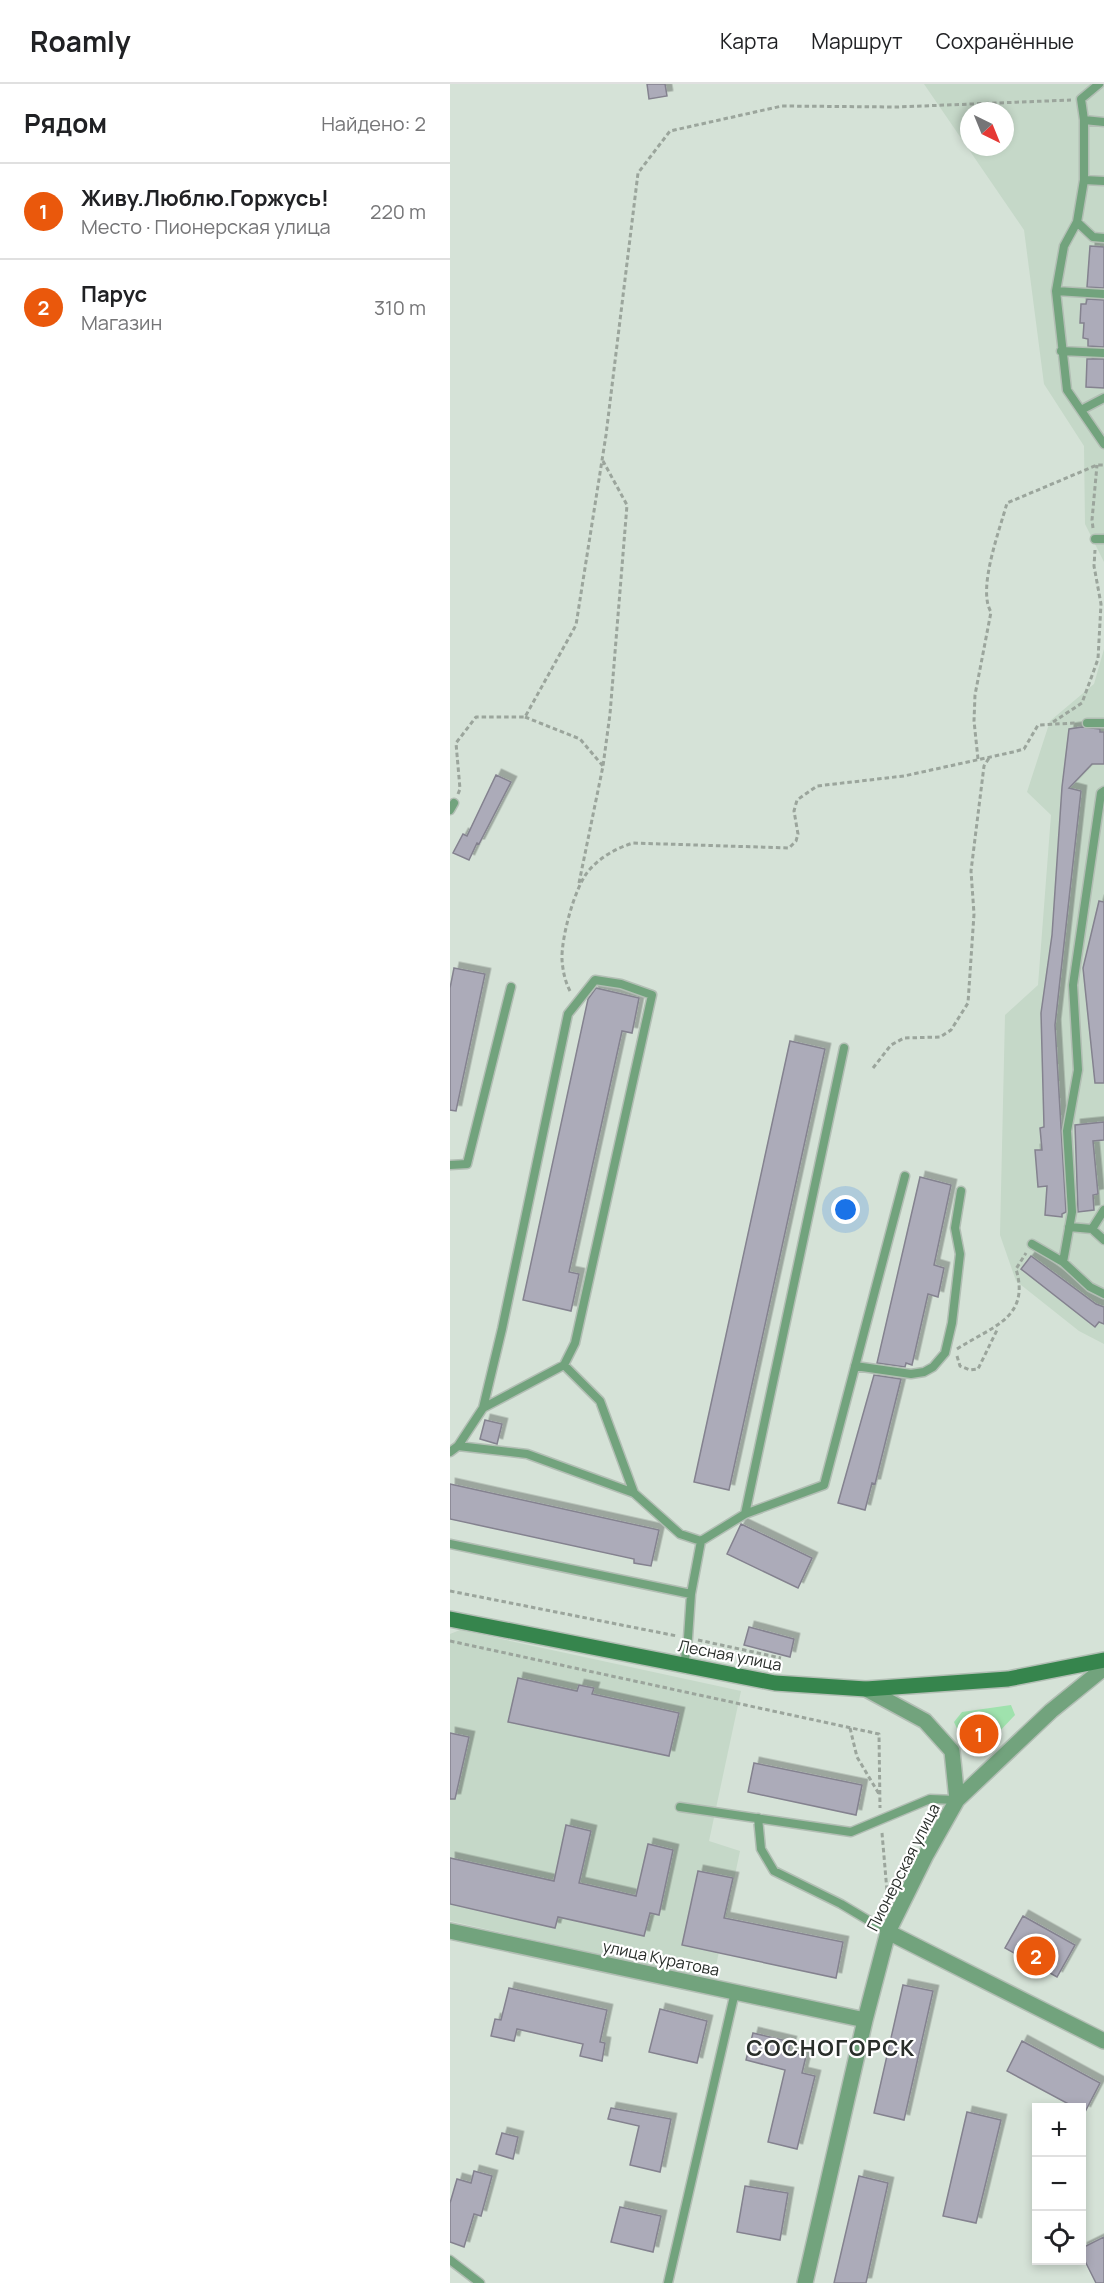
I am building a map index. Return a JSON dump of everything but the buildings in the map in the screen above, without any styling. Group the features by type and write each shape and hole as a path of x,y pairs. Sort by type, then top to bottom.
{"main road":[{"name":"Лесная улица","path":"450,1618 775,1683 867,1689 1008,1679 1104,1660"}],"street":[{"name":"Пионерская улица","path":"805,2283 865,2020 888,1932 926,1855 957,1800 1051,1711 1104,1668"},
{"path":"867,1689 925,1721 952,1751 957,1800"},
{"name":"улица Куратова","path":"450,1931 865,2020"},
{"path":"888,1932 1104,2041"}],"lane":[{"path":"1099,84 1081,99 1084,120 1084,180 1077,222 1064,246 1056,291 1067,390 1104,444"},
{"path":"1084,120 1104,122"},
{"path":"1084,180 1104,181"},
{"path":"1077,222 1093,237 1104,238"},
{"path":"1056,291 1104,294"},
{"path":"1061,351 1104,353"},
{"path":"1081,410 1104,398"},
{"path":"1087,723 1104,723"},
{"path":"1063,1262 1072,1212 1067,1131 1078,1070 1073,986 1101,793 1104,791"},
{"path":"454,1449 483,1408 502,1329 568,1014 595,980 621,984 652,995 575,1344 564,1365 483,1408"},
{"path":"450,1166 466,1164 511,987"},
{"path":"745,1514 844,1048"},
{"path":"684,1665 691,1594 700,1541 745,1514 824,1485 905,1176"},
{"path":"855,1366 911,1374 924,1372 933,1367 945,1353 952,1323 960,1254 955,1228 961,1191"},
{"path":"1092,1230 1104,1210"},
{"path":"1069,1227 1092,1230 1104,1240"},
{"path":"1032,1244 1063,1262 1090,1287 1104,1294"},
{"path":"564,1365 600,1401 634,1492"},
{"path":"454,1449 527,1454 634,1492 680,1534 700,1541"},
{"path":"450,1544 691,1594"},
{"path":"680,1807 851,1832 930,1799 957,1800"},
{"path":"758,1818 761,1849 774,1870 841,1904 888,1932"},
{"path":"668,2283 735,1992"},
{"path":"450,2260 480,2283"}],"path":[{"path":"525,717 576,625 602,460 638,173 670,131 782,106 897,107 1081,99"},
{"path":"581,997 571,992 565,980 562,958 567,925 578,887 603,766 610,714 627,505 602,460"},
{"path":"1052,723 1082,703 1098,660 1101,604 1094,566 1100,539 1092,520 1097,465"},
{"path":"978,759 974,721 975,695 991,612 986,604 986,589 1007,504 1097,465 1104,465"},
{"path":"452,806 460,789 456,743 476,717 525,717 580,739 603,766"},
{"path":"578,887 589,870 604,857 633,843 789,848 796,841 798,834 794,811 797,800 817,786 904,776 1024,749 1038,725 1087,723"},
{"path":"450,743 456,743"},
{"path":"873,1068 891,1045 904,1038 940,1037 951,1030 968,1003 974,914 971,871 984,766 990,756"},
{"path":"971,1340 999,1326 1014,1312 1021,1285 1017,1269 1032,1244"},
{"path":"955,1351 960,1366 970,1370 978,1369 999,1326"},
{"path":"450,1591 781,1658"},
{"path":"450,1641 879,1734"},
{"path":"850,1728 857,1757 880,1796"}],"shaded area":[{"path":"924,84 1104,84 1104,562 1085,524 1084,446 1044,384 1024,230 973,156 1014,156 1014,102 960,102 960,137"},
{"path":"1104,649 1104,1344 1079,1331 1016,1281 1000,1235 1005,1015 1038,985 1051,815 1027,792 1050,721 1094,684"},
{"path":"460,1630 741,1691 709,1841 740,1851 713,1980 450,1921 450,1634"}],"green space":[{"path":"1011,1705 1015,1715 978,1754 968,1753 954,1722 962,1712"}],"place":[{"name":"Живу.Люблю.Горжусь!","path":"979,1734"},
{"name":"Парус","path":"1036,1956"}],"district":[{"name":"СОСНОГОРСК","path":"831,2048"}]}
